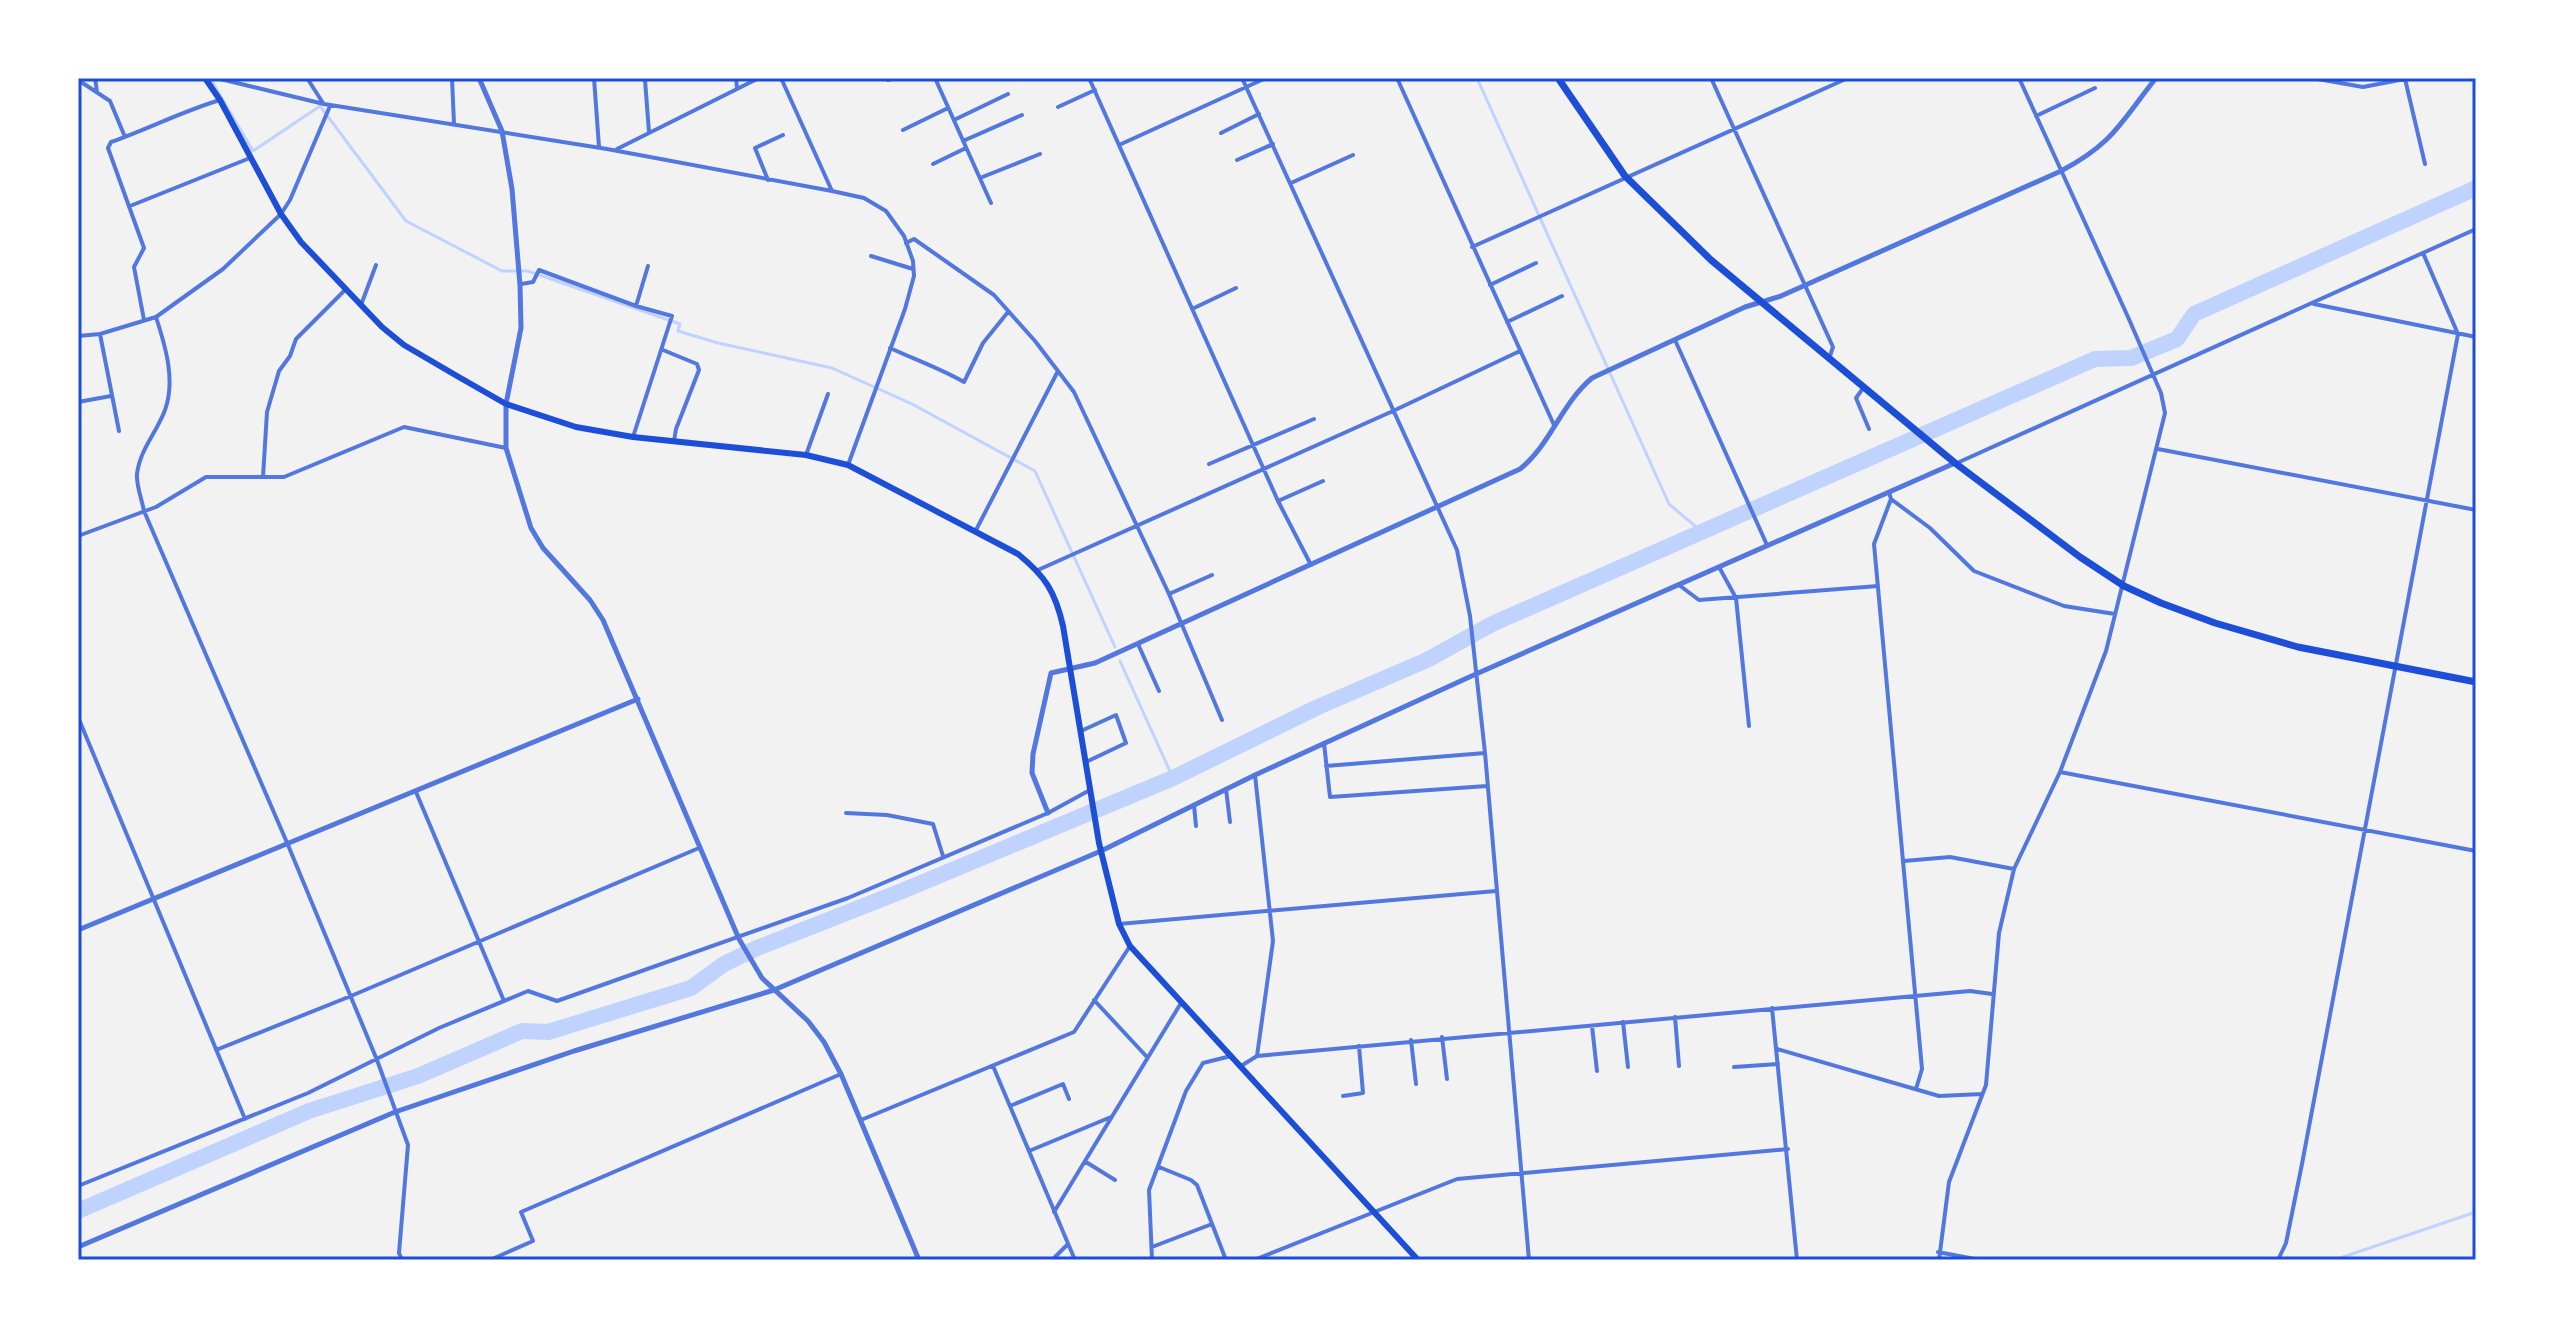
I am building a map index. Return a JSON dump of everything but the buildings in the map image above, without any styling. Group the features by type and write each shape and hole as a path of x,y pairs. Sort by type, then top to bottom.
{"main road":[{"path":"206,78 281,214 301,242 382,327 404,345 506,404 553,421 633,437 806,455 848,465 1018,554 1038,570 1057,602 1100,847 1119,924 1130,946 1418,1260"},
{"path":"1558,78 1625,176 1664,217 1760,303 1955,463 2080,557 2124,586 2229,627 2298,647 2476,682"}],"street":[{"path":"95,78 97,92"},
{"path":"216,78 327,104 599,147 832,191 864,198 886,211 906,243 913,269 905,309 848,465"},
{"path":"307,78 327,104"},
{"path":"452,78 454,124"},
{"path":"479,78 502,131 512,189 521,328 506,404 506,448 531,528 543,548 590,600 603,620 739,939 762,978 808,1021 824,1042 841,1074 919,1260"},
{"path":"594,78 599,147"},
{"path":"736,78 737,88"},
{"path":"615,150 759,78"},
{"path":"781,78 832,191"},
{"path":"935,78 991,203"},
{"path":"1089,78 1278,501 1311,565"},
{"path":"1242,78 1457,550 1470,616 1485,753 1529,1260"},
{"path":"1119,145 1266,78"},
{"path":"1397,78 1554,425"},
{"path":"1711,78 1833,347 1829,359"},
{"path":"1472,247 1848,78"},
{"path":"1939,1260 1949,1182 1986,1085 1999,933 2014,869 2060,772 2106,651 2165,413 2152,371 2019,78"},
{"path":"1048,813 1032,773 1033,754 1051,673 1095,663 1183,625 1520,469 1544,445 1577,390 1605,371 2061,171 2104,145 2123,125 2156,78"},
{"path":"2312,78 2363,87 2408,79 2425,164"},
{"path":"78,80 110,101 125,137"},
{"path":"645,80 649,132"},
{"path":"2036,116 2095,88"},
{"path":"1058,107 1095,90"},
{"path":"954,120 1008,94"},
{"path":"144,320 134,267 144,248 108,148 111,142 220,100"},
{"path":"78,336 100,334 156,317 223,269 281,214 290,200 327,104"},
{"path":"903,130 948,108"},
{"path":"1221,133 1259,114"},
{"path":"963,141 1022,115"},
{"path":"768,180 755,148 783,135"},
{"path":"1237,160 1273,144"},
{"path":"933,164 966,148"},
{"path":"980,178 1040,154"},
{"path":"1291,183 1353,155"},
{"path":"130,206 251,157"},
{"path":"78,1247 395,1112 574,1051 774,990 1194,805 1476,674 1767,545 1890,496 2152,371 2312,304 2476,229"},
{"path":"906,243 914,239 994,295 1074,392 1183,625 1222,720"},
{"path":"2278,1260 2286,1243 2302,1164 2458,334 2423,253"},
{"path":"871,256 913,269"},
{"path":"1490,285 1536,263"},
{"path":"361,305 376,265"},
{"path":"636,306 648,266"},
{"path":"520,285 533,282 539,270 672,316 633,437"},
{"path":"263,477 267,412 279,371 290,356 296,339 347,288"},
{"path":"1191,309 1236,288"},
{"path":"1507,322 1562,296"},
{"path":"2312,304 2476,337"},
{"path":"890,348 932,364 964,382 983,343 1008,312"},
{"path":"156,317 166,347 170,378 166,408 143,452 137,476 144,511 351,996 408,1145 399,1253 402,1260"},
{"path":"100,334 119,431"},
{"path":"1675,340 1767,545"},
{"path":"663,350 697,364 699,370 674,441"},
{"path":"1038,570 1520,351"},
{"path":"975,532 1058,371"},
{"path":"1864,387 1856,398 1869,429"},
{"path":"806,455 828,394"},
{"path":"78,402 111,396"},
{"path":"1209,464 1314,419"},
{"path":"78,536 156,507 206,477 284,477 404,427 506,448"},
{"path":"2158,449 2476,510"},
{"path":"1278,501 1323,481"},
{"path":"1890,496 1874,544 1922,1069 1916,1089"},
{"path":"1890,496 1930,528 1974,571 2064,606 2116,614"},
{"path":"1719,567 1736,598 1749,726"},
{"path":"1169,594 1212,575"},
{"path":"1679,585 1699,600 1878,586"},
{"path":"1138,644 1159,691"},
{"path":"78,930 638,699"},
{"path":"1081,731 1116,715 1126,743 1086,762"},
{"path":"78,717 245,1119"},
{"path":"1324,743 1330,797 1487,786"},
{"path":"1326,766 1485,753"},
{"path":"2060,772 2476,851"},
{"path":"1255,775 1273,941 1257,1056"},
{"path":"1226,789 1230,822"},
{"path":"416,792 481,940 504,1001"},
{"path":"78,1186 308,1093 378,1062 439,1028 528,991 557,1001 739,939 848,898 1090,792"},
{"path":"1194,805 1196,826"},
{"path":"846,813 887,815 933,824 943,856"},
{"path":"216,1050 699,848"},
{"path":"1904,861 1950,857 2014,869"},
{"path":"1119,924 1497,891"},
{"path":"861,1120 1074,1032 1130,946"},
{"path":"1241,1066 1257,1056 1442,1037 1915,995 1970,991 1993,994"},
{"path":"1093,1000 1147,1057"},
{"path":"1054,1212 1182,1001"},
{"path":"1772,1008 1797,1260"},
{"path":"1675,1017 1679,1066"},
{"path":"1623,1022 1628,1067"},
{"path":"1592,1025 1597,1071"},
{"path":"1442,1037 1447,1079"},
{"path":"1411,1040 1416,1084"},
{"path":"1343,1096 1363,1093 1359,1046"},
{"path":"1777,1049 1939,1096 1982,1094"},
{"path":"1152,1260 1149,1190 1186,1091 1203,1063 1232,1056"},
{"path":"1734,1067 1778,1064"},
{"path":"993,1066 1075,1260"},
{"path":"490,1260 533,1241 521,1212 841,1074"},
{"path":"1010,1106 1063,1084 1069,1099"},
{"path":"1029,1151 1114,1116"},
{"path":"1254,1260 1457,1179 1788,1149"},
{"path":"1085,1162 1115,1180"},
{"path":"1159,1167 1197,1185 1226,1260"},
{"path":"1152,1247 1212,1224"},
{"path":"1052,1260 1068,1244"},
{"path":"1938,1252 1980,1260"}],"waterway":[{"path":"210,78 253,151 320,106 406,221 502,271 528,271 680,324 678,331 718,343 832,368 912,404 1035,471 1115,647"},
{"path":"1477,78 1669,504 1701,531"},
{"path":"78,1211 309,1111 418,1076 522,1031 548,1032 691,988 724,964 757,948 1173,778 1318,707 1427,660 1492,624 2095,359 2131,358 2177,339 2194,314 2476,188"},
{"path":"1120,661 1173,778"},
{"path":"2334,1260 2476,1212"}]}
